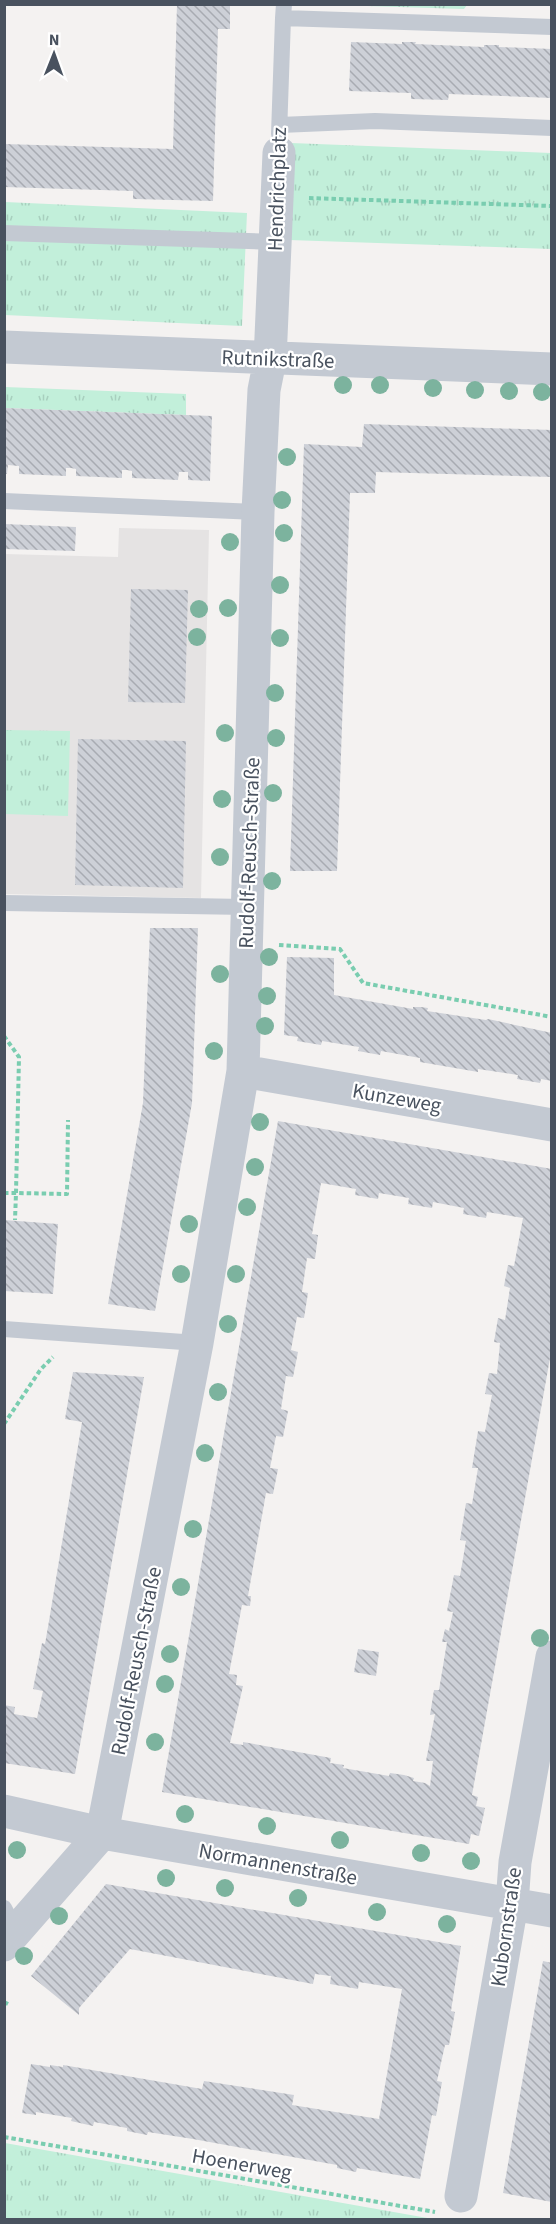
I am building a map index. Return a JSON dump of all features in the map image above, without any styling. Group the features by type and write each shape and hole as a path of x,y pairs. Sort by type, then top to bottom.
{"street":[{"name":"Hendrichplatz","path":"270,360 279,139"},
{"name":"Rutnikstraße","path":"4,347 270,360 552,369"},
{"name":"Rudolf-Reusch-Straße","path":"102,1833 197,1343 243,1071 258,512 264,390 270,360"},
{"name":"Kunzeweg","path":"243,1071 552,1125"},
{"name":"Kubornstraße","path":"452,2205 512,1904 515,1862 552,1657"},
{"name":"Normannenstraße","path":"4,1811 102,1833 552,1911"},
{"path":"8,1928 102,1833"}],"lane":[{"name":"Hendrichplatz","path":"279,139 284,11 552,27"},
{"path":"279,139 375,121 552,128"},
{"path":"4,233 275,242"},
{"path":"4,501 258,512"},
{"path":"4,903 247,907"},
{"path":"4,1329 197,1343"}],"path":[{"path":"277,197 552,206"},
{"path":"246,942 340,949 363,983 552,1017"},
{"path":"4,1036 19,1057 15,1220"},
{"path":"4,1193 67,1194 68,1120"},
{"path":"4,1424 41,1369 74,1334"},
{"name":"Hoenerweg","path":"4,2137 452,2205"}],"shaded area":[{"path":"119,528 209,530 201,898 5,894 5,554 118,557"}],"green space":[{"path":"368,4 467,5 464,9 367,6"},
{"path":"291,143 551,153 551,249 289,240"},
{"path":"5,202 247,213 242,326 5,315"},
{"path":"5,387 186,394 186,415 5,408"},
{"path":"5,730 70,731 68,816 5,814"},
{"path":"5,2143 433,2219 5,2219"}],"building":[{"path":"177,4 230,4 230,29 218,29 213,201 133,199 133,191 4,187 4,144 173,149"},
{"path":"351,42 402,44 402,42 416,42 415,44 484,47 484,45 499,45 499,47 552,49 552,98 449,94 448,100 411,99 411,93 349,91"},
{"path":"4,408 212,416 210,481 188,480 188,472 179,472 178,480 132,478 132,471 127,470 122,470 122,478 76,476 76,469 71,468 66,468 66,476 19,474 19,466 8,465 7,474 4,474"},
{"path":"364,424 552,430 552,477 376,472 375,493 350,493 337,871 290,871 304,444 362,447"},
{"path":"4,524 76,527 75,551 4,549"},
{"path":"131,589 188,590 185,703 128,702"},
{"path":"78,739 186,741 183,888 75,885"},
{"path":"150,928 198,928 192,1103 155,1311 108,1304 143,1103"},
{"path":"287,957 334,958 334,995 413,1009 413,1007 428,1008 427,1011 488,1019 552,1033 552,1081 541,1079 540,1083 517,1079 518,1075 478,1069 478,1072 420,1062 420,1058 381,1051 380,1055 358,1051 359,1047 322,1041 321,1045 297,1041 298,1037 284,1035"},
{"path":"278,1121 552,1169 552,1347 472,1795 478,1797 476,1806 485,1808 479,1836 471,1834 469,1844 162,1792","holes":["321,1183 356,1189 355,1195 378,1199 379,1193 409,1198 408,1204 432,1208 433,1202 464,1208 463,1214 486,1218 487,1212 523,1218 514,1266 508,1265 504,1286 510,1288 505,1320 498,1318 494,1342 500,1343 497,1374 489,1373 485,1394 492,1395 485,1432 478,1431 472,1468 478,1468 472,1504 466,1503 460,1540 466,1541 460,1576 454,1575 447,1611 453,1612 449,1631 445,1629 442,1642 447,1642 439,1690 434,1690 430,1715 435,1714 426,1761 433,1761 430,1786 413,1781 414,1778 404,1775 390,1773 389,1776 343,1768 344,1765 330,1763 331,1758 243,1742 243,1745 230,1743 243,1686 236,1685 237,1675 229,1674 242,1605 250,1606 251,1596 248,1596 266,1493 273,1494 278,1469 270,1468 276,1436 283,1437 288,1411 281,1409 286,1376 293,1377 298,1352 291,1350 297,1317 304,1318 308,1293 302,1292 307,1258 315,1259 318,1235 312,1234"]},
{"path":"4,1220 58,1224 53,1294 4,1291"},
{"path":"73,1372 144,1377 75,1774 4,1763 4,1705 15,1707 14,1714 37,1718 43,1691 33,1689 42,1643 45,1644 82,1422 65,1419"},
{"path":"358,1649 379,1652 376,1676 354,1672"},
{"path":"106,1884 461,1946 451,2011 455,2012 449,2045 445,2045 437,2081 442,2082 436,2116 432,2115 420,2179 357,2168 356,2172 337,2168 337,2165 193,2139 148,2132 147,2135 127,2131 127,2128 94,2122 93,2126 71,2121 72,2118 36,2112 36,2115 22,2113 31,2064 50,2067 50,2065 63,2067 63,2065 202,2089 204,2081 294,2095 292,2105 379,2119 402,1989 359,1982 358,1989 330,1984 331,1976 315,1974 313,1984 130,1949 79,2008 79,2015 31,1976"},
{"path":"543,1961 552,1963 552,2202 503,2193"}]}
